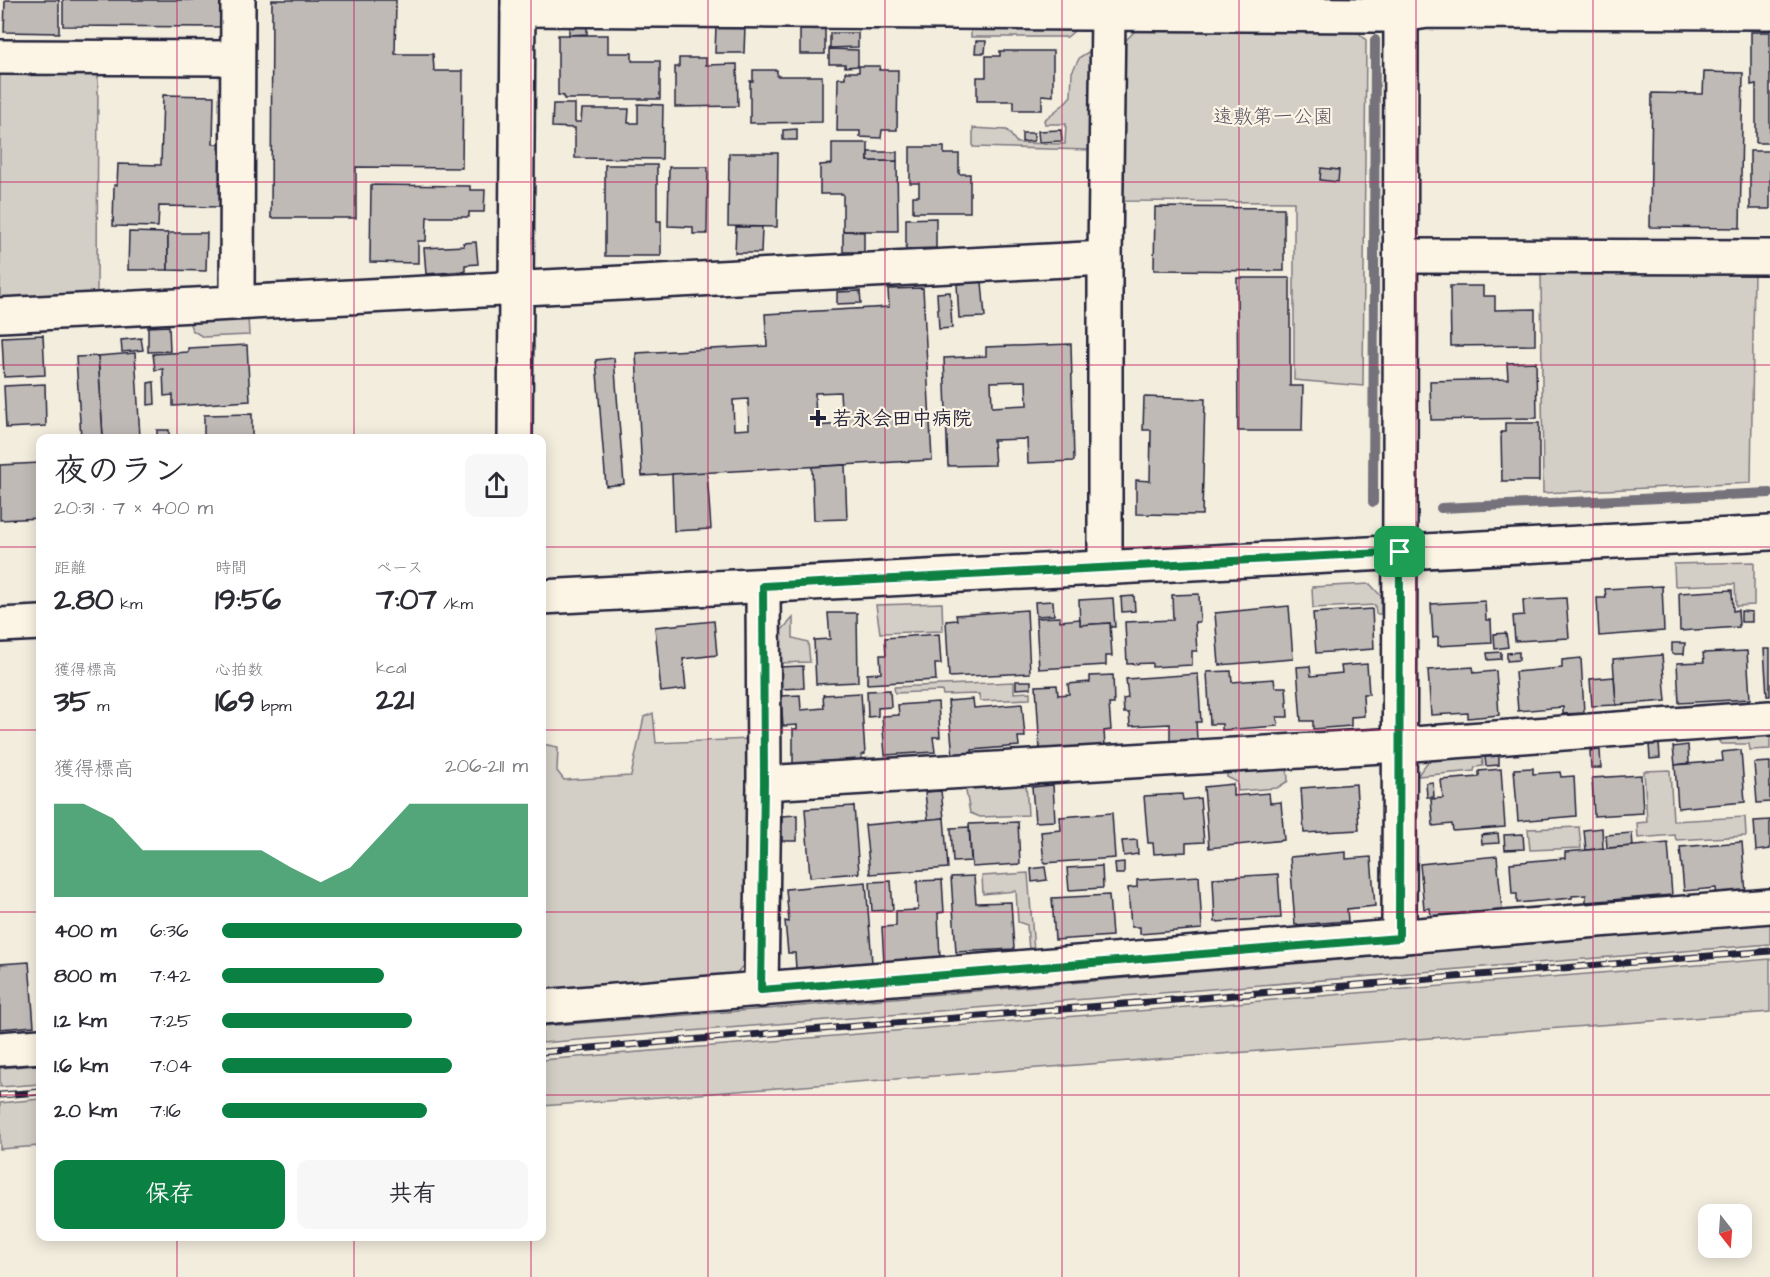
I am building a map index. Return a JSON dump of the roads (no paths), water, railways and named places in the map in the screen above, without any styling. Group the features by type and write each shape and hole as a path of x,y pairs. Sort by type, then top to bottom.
{"street":[{"path":"237,302 238,0"},
{"path":"515,434 518,4 1108,13 1401,8 1428,11 1770,12"},
{"path":"1399,938 1401,8"},
{"path":"1105,568 1108,13"},
{"path":"0,57 237,58"},
{"path":"1401,256 1770,257"},
{"path":"0,315 1105,258"},
{"path":"546,597 1770,533"},
{"path":"761,990 764,783 763,586"},
{"path":"0,625 36,623"},
{"path":"764,783 1399,745 1770,718"},
{"path":"546,1007 1770,906"},
{"path":"0,1049 36,1046"}],"waterway":[{"path":"1373,502 1375,40"},
{"path":"1441,508 1770,493"}],"railway":[{"path":"546,1052 1770,951"},
{"path":"0,1095 36,1092"}],"place":[{"name":"若永会田中病院","path":"818,418"}],"park label":[{"name":"遠敷第一公園","path":"1273,116"}]}
